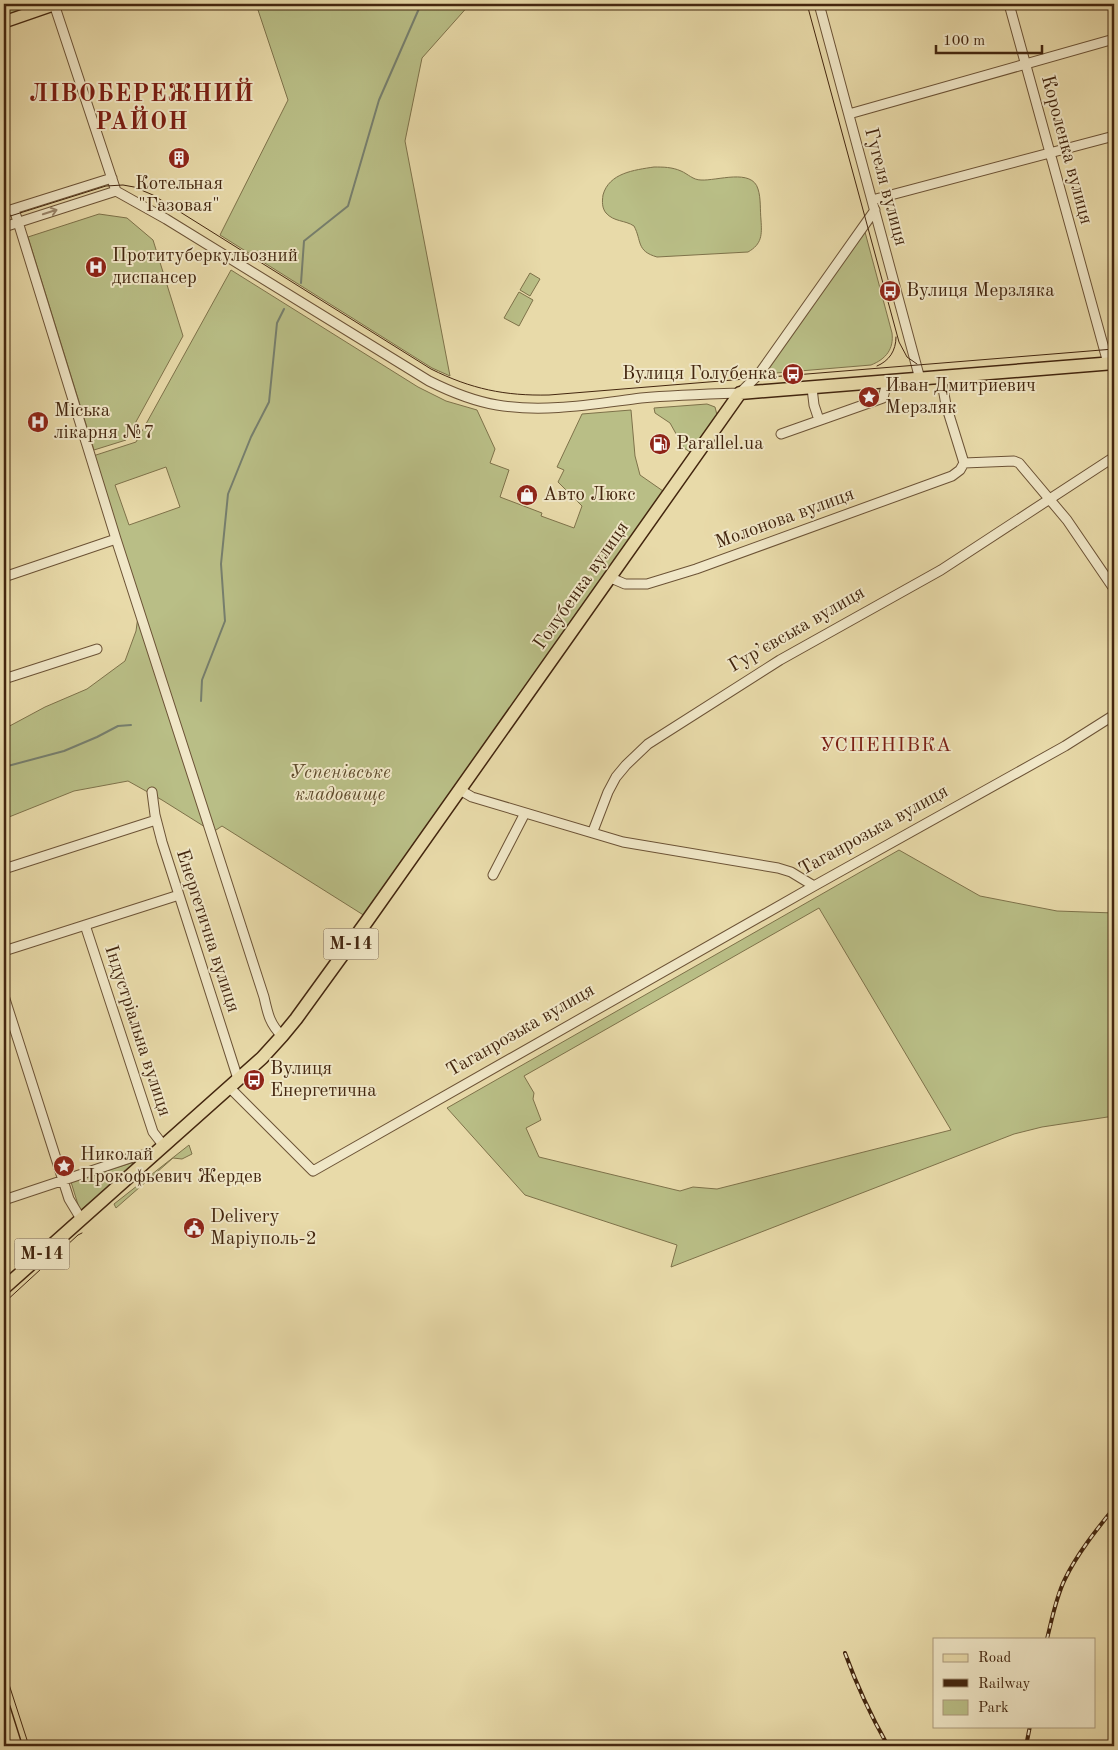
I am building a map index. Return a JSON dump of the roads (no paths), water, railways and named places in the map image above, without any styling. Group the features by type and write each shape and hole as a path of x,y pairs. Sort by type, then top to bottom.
{"highway":[{"path":"740,393 1111,363"},
{"name":"Голубенка вулиця","path":"460,790 740,393"},
{"name":"М-14","path":"4,1288 81,1219 137,1161 159,1149 262,1058 282,1036 460,790"}],"main road":[{"path":"4,22 55,4"},
{"path":"4,1708 16,1746"}],"street":[{"path":"55,4 116,191 142,205 429,382 471,399 518,408 550,408 666,396 740,393"},
{"name":"Гугеля вулиця","path":"819,4 920,379"},
{"name":"Короленка вулиця","path":"1009,4 1111,363"},
{"path":"849,114 1114,39"},
{"path":"872,200 1114,136"},
{"path":"4,212 112,178"},
{"path":"112,178 142,205"},
{"path":"4,227 116,191"},
{"path":"14,209 116,539 264,997 268,1016 273,1027 282,1036"},
{"name":"Голубенка вулиця","path":"740,393 759,374 875,210"},
{"path":"941,377 946,404 964,463 1017,461 1067,520 1114,589"},
{"path":"781,434 883,398 887,382"},
{"path":"812,388 814,406 819,420"},
{"name":"Гур’євська вулиця","path":"593,832 608,792 616,777 648,744 773,664 941,570 1114,457"},
{"name":"Молонова вулиця","path":"611,578 634,586 647,584 696,569 952,476 960,470 964,463"},
{"path":"4,576 116,539"},
{"path":"4,679 97,649"},
{"name":"Таганрозька вулиця","path":"233,1083 313,1171 814,886 1065,746 1114,715"},
{"path":"460,790 472,797 623,842 778,868 791,872 814,886"},
{"name":"Енергетична вулиця","path":"152,792 156,820 162,842 233,1083"},
{"path":"493,875 525,813"},
{"path":"4,869 156,820"},
{"path":"4,952 85,924 179,895"},
{"name":"Індустріальна вулиця","path":"85,924 159,1149"},
{"path":"4,996 71,1205 81,1219"},
{"path":"4,1200 63,1180 137,1161"}],"waterway":[{"path":"301,283 304,241 348,206 379,100 421,4"},
{"path":"201,701 202,680 225,621 221,564 228,494 251,437 269,402 277,323 284,309"},
{"path":"4,767 64,751 118,726 131,725"}],"tram line":[{"path":"807,4 899,342 907,357 917,364"},
{"path":"4,218 106,186 123,185 134,187 153,195 431,369 460,382 488,390 518,394 549,395 1114,349"},
{"path":"877,366 891,355 895,347 896,337"},
{"path":"4,1303 82,1233"},
{"path":"4,1669 29,1746"}],"railway":[{"path":"1047,1638 1065,1579 1081,1551 1114,1508"},
{"path":"1111,1580 1114,1557"},
{"path":"845,1653 865,1701 888,1746"},
{"path":"1026,1746 1030,1728"}],"place":[{"name":"Котельная \"Газовая\"","path":"179,158"},
{"name":"Протитуберкульозний диспансер","path":"96,267"},
{"name":"Вулиця Мерзляка","path":"890,291"},
{"name":"Вулиця Голубенка","path":"793,374"},
{"name":"Иван Дмитриевич Мерзляк","path":"869,397"},
{"name":"Міська лікарня №7","path":"38,422"},
{"name":"Parallel.ua","path":"660,444"},
{"name":"Авто Люкс","path":"527,495"},
{"name":"Вулиця Енергетична","path":"254,1080"},
{"name":"Николай Прокофьевич Жердев","path":"64,1166"},
{"name":"Delivery Марiуполь-2","path":"194,1228"}],"district":[{"name":"ЛІВОБЕРЕЖНИЙ РАЙОН","path":"142,109"},
{"name":"УСПЕНІВКА","path":"886,746"}],"park label":[{"name":"Успенівське кладовище","path":"340,784"}]}
